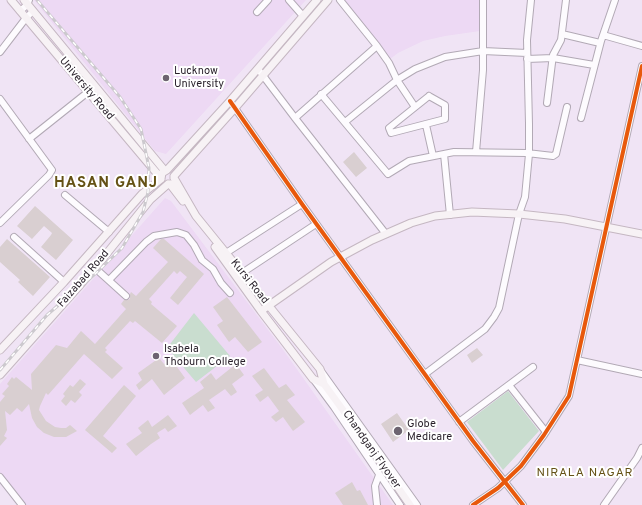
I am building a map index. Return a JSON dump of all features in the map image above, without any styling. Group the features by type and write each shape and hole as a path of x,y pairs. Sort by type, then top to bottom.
{"main road":[{"name":"University Road","path":"11,0 161,178"},
{"path":"166,170 172,172 172,180 163,183 161,178 162,173 230,101 317,0"},
{"name":"Faizabad Road","path":"0,375 95,268 150,200 172,180 328,0"},
{"name":"University Road","path":"27,2 166,170"},
{"name":"Faizabad Road","path":"0,350 64,282 142,194 161,178"},
{"name":"Kursi Road","path":"172,180 196,216 320,369 324,384 332,395"},
{"name":"Kursi Road","path":"172,180 261,311 313,379 324,384"},
{"path":"261,311 340,257 411,223 435,216 472,212 519,214 566,219 642,234"},
{"name":"Chandganj Flyover","path":"332,395 410,505"}],"street":[{"path":"257,12 268,0"},
{"path":"289,0 303,16"},
{"path":"340,0 389,62 397,80 415,107"},
{"path":"476,152 483,70 483,0"},
{"path":"425,374 485,329 499,308 519,214 525,197 529,124 527,40 531,0"},
{"path":"547,103 553,58 561,40 566,0"},
{"path":"581,118 600,43 615,0"},
{"path":"20,11 27,2"},
{"path":"0,52 33,11"},
{"path":"562,34 600,43"},
{"path":"603,35 642,46"},
{"path":"294,118 377,46"},
{"path":"345,122 397,80 415,70 445,57 483,51 553,58 594,65"},
{"path":"473,505 498,488 521,466 546,432 569,396 642,66"},
{"path":"258,69 294,118 386,234"},
{"path":"29,139 88,92"},
{"path":"321,94 388,174 409,161 454,152 553,156 556,154 567,107"},
{"path":"429,96 445,106 445,119 426,125 391,133 389,128 429,96"},
{"path":"0,98 52,170 49,175 0,223"},
{"path":"230,101 316,224 459,422 522,505"},
{"path":"426,125 433,156"},
{"path":"444,154 450,215"},
{"path":"65,195 109,232"},
{"path":"226,254 302,204"},
{"path":"242,273 316,224"},
{"path":"109,280 146,242 154,236 177,232 186,235 194,245 202,260 213,269 221,283 230,293"},
{"path":"14,237 64,282"},
{"path":"95,268 126,296"},
{"path":"577,360 642,374"},
{"path":"459,422 533,367"},
{"path":"320,369 417,505"},
{"path":"313,379 334,407 400,505"},
{"path":"509,385 546,432"},
{"path":"604,505 637,458 642,448"},
{"path":"377,505 375,486 379,475"},
{"path":"0,477 22,505"}],"shaded area":[{"name":"Lucknow University","path":"34,0 306,0 166,154 155,151"},
{"path":"342,0 481,0 480,31 423,41 398,53 390,59"},
{"name":"Isabela Thoburn College","path":"165,198 171,201 284,351 393,505 26,505 0,475 0,384"}],"green space":[{"path":"194,313 230,356 196,382 167,348"},
{"path":"508,391 539,431 503,470 467,422"}],"building":[{"path":"354,152 367,168 356,177 343,162"},
{"path":"35,206 73,240 56,260 41,247 52,233 44,226 32,239 17,226"},
{"path":"7,239 50,277 33,296 18,282 20,280 0,262 0,247"},
{"path":"161,239 164,239 204,274 178,305 170,298 187,277 180,271 177,274 174,271 149,299 152,302 151,304 177,326 162,343 135,321 133,323 130,321 105,348 107,350 105,352 123,368 112,379 84,354 48,395 46,393 39,410 46,421 55,427 61,428 66,428 70,425 77,431 66,437 54,437 44,433 37,427 32,418 29,404 22,412 17,408 10,415 5,411 7,430 4,436 7,438 0,446 0,402 5,396 2,394 9,386 7,384 12,377 14,379 16,377 32,390 31,374 56,345 67,348 81,331 95,344 126,309 121,304 124,300 130,299 131,292 136,296 168,262 153,248"},
{"path":"227,297 262,342 248,352 235,337 229,342 217,325 223,321 213,307"},
{"path":"477,348 483,355 472,363 467,355"},
{"path":"159,358 164,364 172,360 185,378 164,395 152,379 139,390 136,385 142,380 138,373"},
{"path":"236,364 244,375 232,384 237,392 231,396 225,389 209,400 215,408 208,412 203,405 190,415 182,403 204,388 200,382 211,373 216,380"},
{"path":"264,368 279,388 286,384 295,395 287,400 305,422 293,431 283,417 276,422 271,417 279,411 268,396 260,402 255,395 263,390 252,376"},
{"path":"80,379 86,384 79,392 82,395 75,403 71,400 66,406 61,401 65,396 63,394 70,385 73,387"},
{"path":"124,385 136,396 103,436 117,448 112,453 85,430"},
{"path":"397,413 409,430 393,442 381,424"},
{"path":"168,415 177,426 168,432 165,428 157,433 160,438 136,456 126,444 142,433 138,428 148,420 152,427"},
{"path":"352,482 357,491 360,490 368,505 343,505 335,493"}],"railway":[{"path":"0,370 47,315 95,274 122,248 143,212 148,192 149,168 141,129 120,97 37,0"}],"cycle path":[{"path":"473,505 498,488 521,466 544,435 569,396 642,66"},
{"path":"230,101 302,204 473,441 523,505"}],"place":[{"name":"Lucknow University","path":"166,78"},
{"name":"Isabela Thoburn College","path":"156,356"},
{"name":"Globe Medicare","path":"398,431"}],"district":[{"name":"HASAN GANJ","path":"106,184"},
{"name":"NIRALA NAGAR","path":"585,474"}]}
